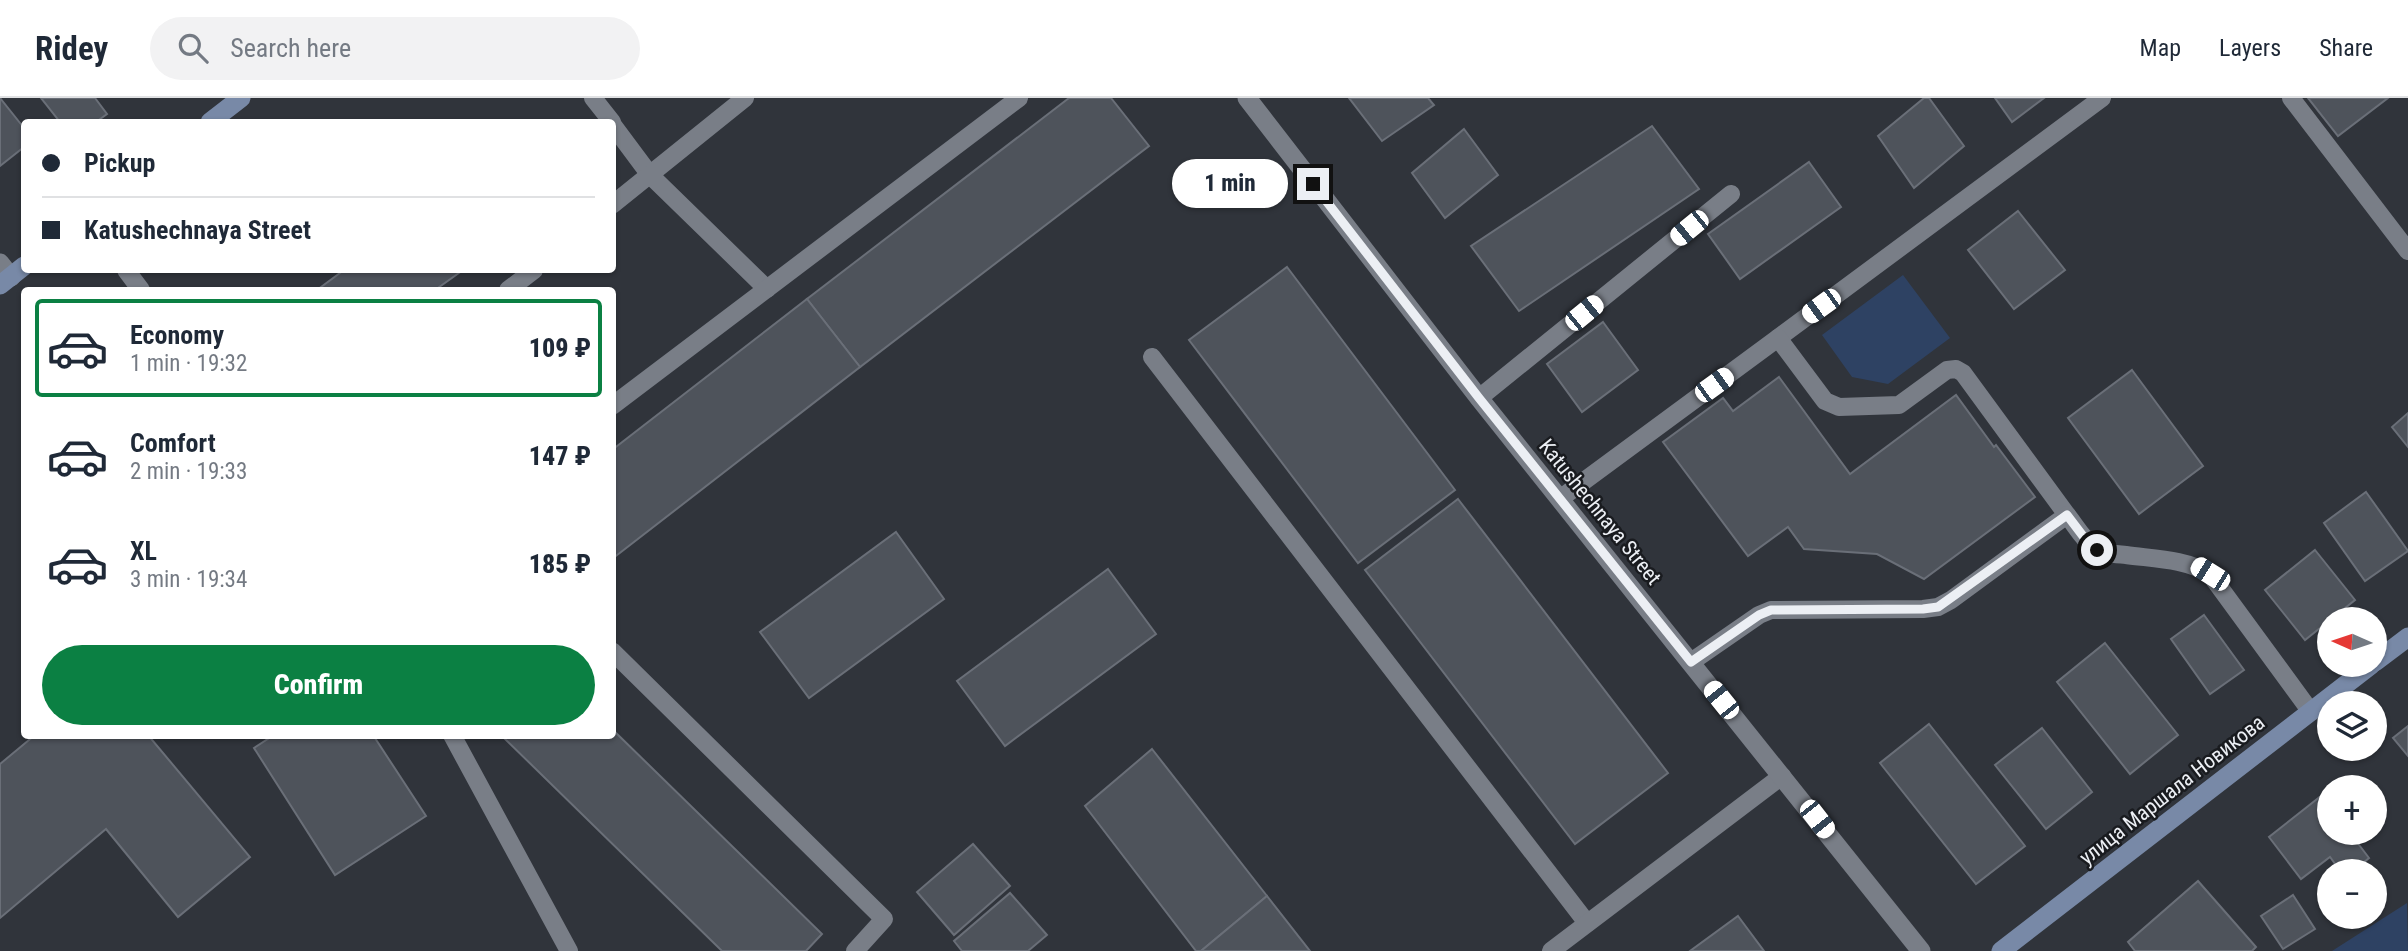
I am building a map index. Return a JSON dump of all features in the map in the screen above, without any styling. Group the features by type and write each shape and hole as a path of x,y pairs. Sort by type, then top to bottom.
{"main road":[{"path":"214,119 241,98"},
{"name":"улица Маршала Новикова","path":"2387,653 2408,637"},
{"name":"улица Маршала Новикова","path":"2001,951 2356,677"}],"street":[{"name":"Katushechnaya Street","path":"1247,98 1479,398 1922,951"}],"lane":[{"path":"593,98 609,119"},
{"path":"616,202 745,98"},
{"path":"616,402 1019,98"},
{"path":"1560,499 2102,98"},
{"path":"2291,98 2408,251"},
{"path":"616,128 650,175 767,289"},
{"path":"1479,398 1731,194"},
{"path":"512,287 530,273"},
{"path":"1778,338 1825,401 1839,407 1899,404 1947,370 1956,369 1963,373 2086,540 2097,550 2110,554 2180,562 2196,566 2210,574 2311,712"},
{"path":"1152,357 1587,923"},
{"path":"1691,662 1759,615 1771,610 1938,607 2067,515"},
{"path":"616,655 884,919 855,951"},
{"path":"454,739 569,951"},
{"path":"1551,951 1782,776"}],"shaded area":[{"path":"1903,275 1950,338 1888,384 1852,377 1822,335"},
{"path":"2407,903 2408,951 2332,951 2366,929 2387,929 2387,916"}],"building":[{"path":"0,98 21,124 21,149 0,166"},
{"path":"41,98 95,98 107,114 100,119 58,119"},
{"path":"1069,98 1111,98 1149,146 860,367 807,299"},
{"path":"1349,98 1428,98 1434,105 1382,141"},
{"path":"1924,98 1929,98 1964,146 1914,188 1878,136"},
{"path":"1995,98 2044,98 2012,122"},
{"path":"2308,98 2388,98 2338,136"},
{"path":"1652,126 1699,189 1519,311 1471,246"},
{"path":"1464,129 1498,175 1445,218 1412,173"},
{"path":"1809,162 1841,207 1740,279 1708,234"},
{"path":"2018,211 2065,270 2014,309 1968,250"},
{"path":"1287,267 1455,490 1358,563 1189,340"},
{"path":"340,273 459,273 439,287 321,287"},
{"path":"807,299 860,367 616,556 616,447"},
{"path":"1603,322 1638,370 1582,412 1547,364"},
{"path":"2132,370 2203,466 2139,514 2068,418"},
{"path":"1779,377 1850,474 1956,395 2035,497 1924,579 1877,554 1804,549 1788,527 1748,556 1663,442 1723,398 1733,411"},
{"path":"2408,413 2408,447 2392,427"},
{"path":"2366,492 2408,551 2365,581 2324,523"},
{"path":"1458,499 1668,773 1575,844 1365,570"},
{"path":"896,532 944,599 809,698 760,632"},
{"path":"2315,550 2355,600 2346,607 2317,607 2317,630 2305,640 2265,590"},
{"path":"1108,569 1156,634 1005,746 957,681"},
{"path":"2204,615 2244,670 2210,694 2171,639"},
{"path":"2105,643 2178,735 2130,774 2057,682"},
{"path":"1929,724 2025,846 1976,884 1880,763"},
{"path":"2408,726 2408,756 2393,738"},
{"path":"2042,728 2092,792 2046,829 1995,765"},
{"path":"616,733 822,934 806,951 722,951 505,739 616,739"},
{"path":"30,739 151,739 250,857 178,917 106,829 0,918 0,764"},
{"path":"268,739 376,739 426,816 335,875 254,748"},
{"path":"1152,749 1267,896 1201,951 1196,951 1085,806"},
{"path":"2317,799 2317,845 2359,845 2369,858 2317,859 2317,867 2301,879 2269,837"},
{"path":"973,844 1010,886 954,935 917,892"},
{"path":"2198,881 2256,947 2252,951 2135,951 2128,942"},
{"path":"1010,893 1047,935 1028,951 962,951 954,941"},
{"path":"2293,895 2315,929 2283,949 2261,916"},
{"path":"1267,896 1310,951 1201,951"},
{"path":"1738,916 1764,951 1690,951"}],"route":[{"path":"1313,184 1479,398 1691,662 1759,615 1771,610 1938,607 2067,515 2097,550"}]}
